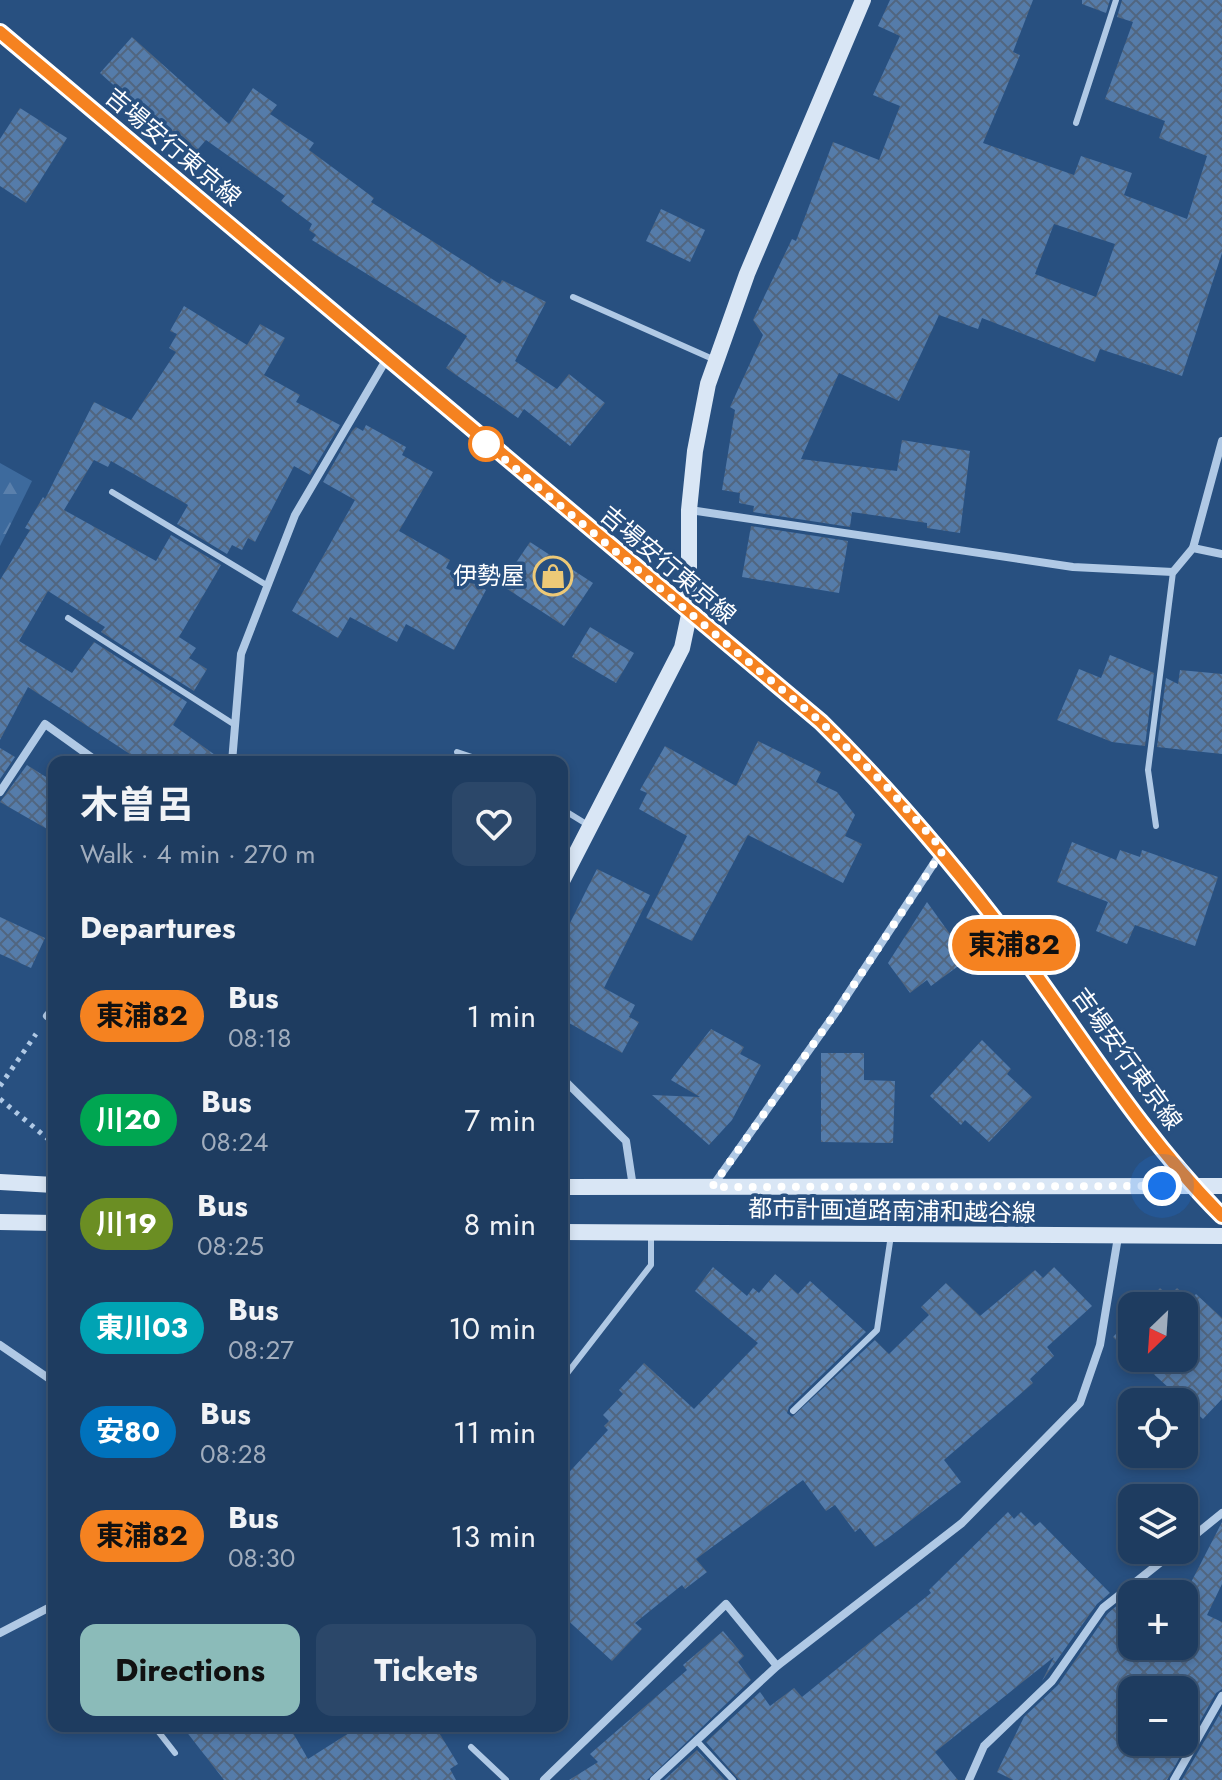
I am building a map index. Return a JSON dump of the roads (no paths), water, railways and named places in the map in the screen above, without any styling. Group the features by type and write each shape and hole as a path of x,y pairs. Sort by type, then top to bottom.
{"street":[{"path":"568,870 682,648 689,615 689,510 695,451 715,360 747,274 863,0"},
{"name":"吉場安行東京線","path":"0,32 689,615 821,722 885,785 943,850 1146,1128 1192,1186 1222,1216"},
{"path":"232,756 241,654 295,515 386,360"},
{"path":"689,510 1073,567 1173,572 1193,548 1222,441"},
{"path":"1193,548 1222,554"},
{"path":"0,792 45,724 90,756"},
{"path":"712,1187 834,1015 943,850"},
{"path":"568,1084 626,1141 633,1187"},
{"path":"0,1182 48,1185"},
{"name":"都市計画道路南浦和越谷線","path":"568,1187 1222,1186"},
{"path":"0,1222 48,1223"},
{"name":"都市計画道路南浦和越谷線","path":"568,1232 1222,1236"},
{"path":"654,1780 777,1666 962,1523 1080,1403 1100,1345 1118,1237"},
{"path":"0,1345 48,1378"},
{"path":"1198,1533 1222,1513"},
{"path":"969,1780 984,1746 1052,1681 1103,1608 1158,1564"},
{"path":"544,1780 726,1604 777,1666"},
{"path":"0,1633 48,1608"},
{"path":"1174,1780 1222,1696"}],"lane":[{"path":"1076,123 1116,0"},
{"path":"573,297 715,360"},
{"path":"112,492 268,586"},
{"path":"1156,826 1148,770 1173,572"},
{"path":"68,618 235,725"},
{"path":"457,752 469,756"},
{"path":"568,813 591,827"},
{"path":"568,1372 651,1265 651,1233"},
{"path":"793,1411 877,1330 891,1235"},
{"path":"159,1732 175,1753"},
{"path":"696,1740 733,1780"},
{"path":"471,1747 506,1780"}],"place":[{"name":"伊勢屋","path":"553,576"}]}
